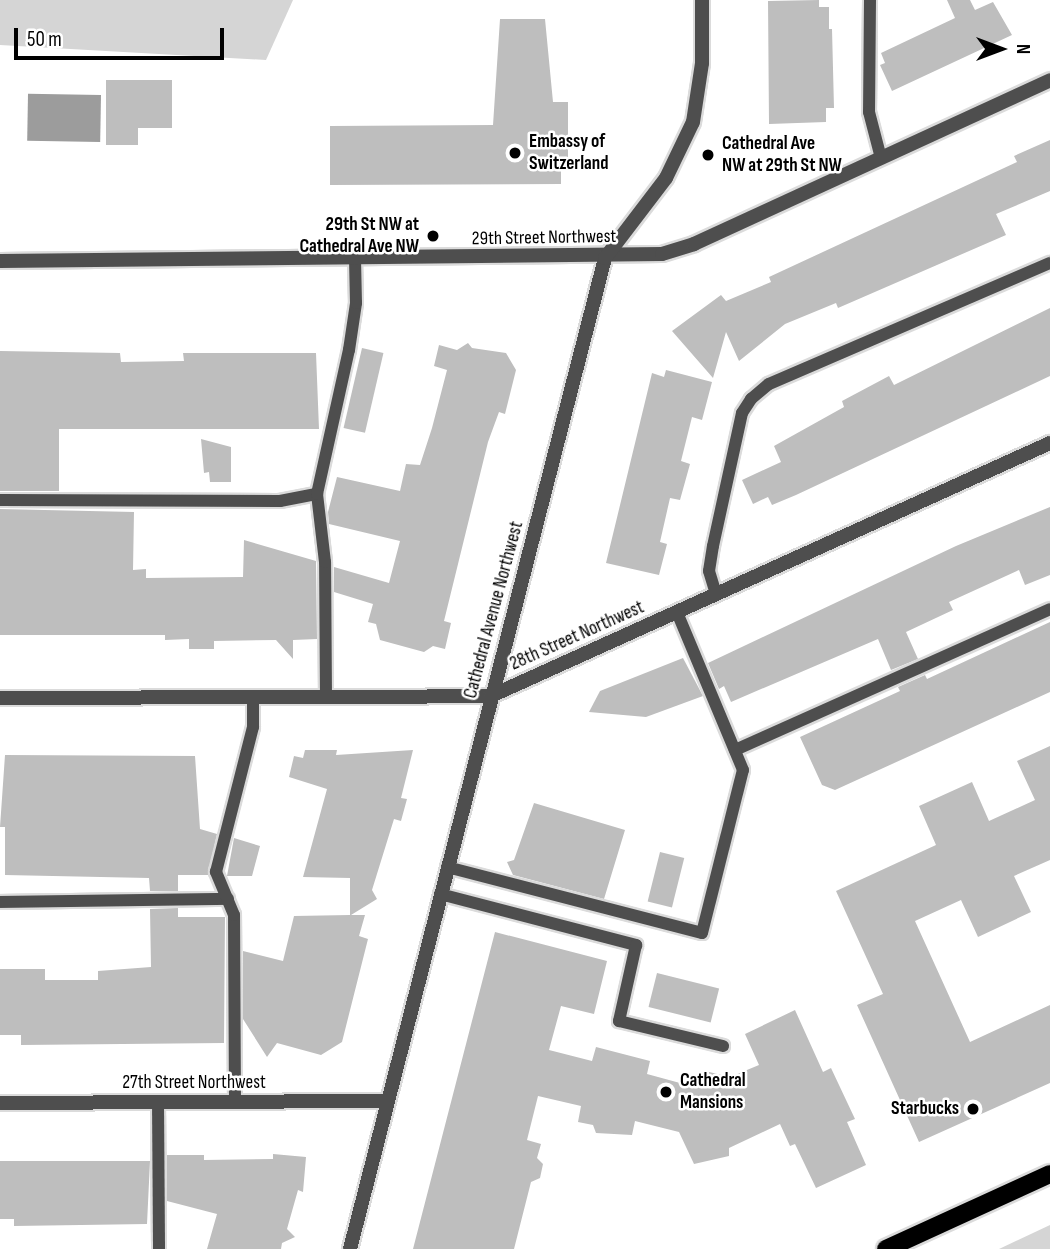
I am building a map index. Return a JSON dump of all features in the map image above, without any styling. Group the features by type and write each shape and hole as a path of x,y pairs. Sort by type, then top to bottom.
{"main road":[{"path":"886,1249 1050,1174"}],"street":[{"name":"Cathedral Avenue Northwest","path":"350,1249 605,258 666,178 690,132 700,88 702,0"},
{"name":"29th Street Northwest","path":"0,261 605,258 662,254 694,244 1050,80"},
{"name":"28th Street Northwest","path":"0,698 491,696 1050,443"},
{"name":"27th Street Northwest","path":"0,1103 387,1101"}],"lane":[{"path":"870,0 869,112 881,158"},
{"path":"326,696 325,562 317,494 349,350 356,303 355,259"},
{"path":"716,594 709,571 713,546 743,413 751,398 769,384 1050,263"},
{"path":"0,500 280,501 317,494"},
{"path":"735,750 1050,609"},
{"path":"447,867 702,933 743,770 677,612"},
{"path":"235,1102 234,915 216,872 253,727 253,697"},
{"path":"440,894 636,945 619,1021 723,1046"},
{"path":"0,901 228,899"},
{"path":"158,1102 159,1249"}],"shaded area":[{"path":"0,0 293,0 266,60 0,45"},
{"path":"28,94 101,95 100,142 27,141"},
{"path":"1050,1225 1050,1249 999,1249"}],"building":[{"path":"819,0 819,7 829,7 834,108 826,108 826,122 769,124 768,1"},
{"path":"947,0 970,0 975,10 993,2 1012,35 892,91 880,65 885,63 881,53 955,18"},
{"path":"500,19 545,19 553,102 568,102 568,162 561,162 561,184 330,185 330,126 493,125"},
{"path":"106,80 172,80 172,128 138,128 138,145 106,145"},
{"path":"1050,140 1050,191 996,214 1006,235 838,308 836,303 785,324 739,361 726,332 713,378 672,331 721,295 726,301 771,282 769,277 1017,162 1014,156"},
{"path":"1050,308 1050,376 796,495 772,505 768,497 753,504 742,480 781,462 774,446 844,407 842,401 889,376 894,385"},
{"path":"468,343 472,348 506,353 516,370 505,414 499,412 488,442 444,621 451,623 445,649 433,646 424,652 380,640 376,624 368,622 373,604 334,592 334,567 389,583 400,541 329,524 328,512 337,477 400,491 406,464 420,465 432,428 447,370 434,366 439,345 457,350"},
{"path":"362,348 383,353 365,433 344,428"},
{"path":"0,351 120,353 121,362 184,361 183,353 316,353 319,429 59,429 59,491 0,491"},
{"path":"666,370 712,382 702,420 692,417 681,461 690,464 680,500 670,498 660,542 667,544 659,575 606,563 652,373 664,377"},
{"path":"201,439 231,447 231,482 210,482 209,472 204,473"},
{"path":"1050,507 1050,575 1025,585 1019,570 949,602 953,610 906,632 918,659 891,670 878,639 731,702 724,686 719,689 708,663 956,546"},
{"path":"0,509 134,512 133,570 146,569 146,578 243,577 244,540 316,561 317,639 293,640 293,659 276,640 214,641 214,649 189,649 189,639 165,640 165,635 0,635"},
{"path":"1050,622 1050,692 835,790 822,785 800,737 900,691 898,687 925,675 927,679"},
{"path":"683,658 703,696 646,717 589,712 600,691"},
{"path":"1050,746 1050,860 1014,876 1031,912 978,937 961,900 915,921 970,1042 1050,1005 1050,1083 919,1142 857,1005 883,994 836,891 936,845 919,806 972,782 989,821 1035,800 1017,761"},
{"path":"305,750 337,750 336,755 413,750 401,798 407,799 401,821 394,819 372,890 377,899 351,915 365,915 359,936 368,939 342,1042 321,1055 277,1043 267,1057 243,1019 243,951 283,961 294,916 350,915 350,878 303,877 327,789 289,777 294,756 303,758"},
{"path":"5,755 195,756 200,829 217,834 208,875 178,875 178,891 150,891 149,878 5,875 5,827 0,827"},
{"path":"534,803 625,830 604,899 513,875 507,862 514,860"},
{"path":"234,838 260,846 252,876 227,876"},
{"path":"660,852 684,858 672,908 648,901"},
{"path":"178,908 178,917 225,917 224,1043 21,1045 21,1035 0,1035 0,969 45,969 45,980 98,980 98,971 151,967 150,909"},
{"name":"Cathedral Mansions","path":"495,932 607,961 594,1014 561,1006 549,1050 592,1061 596,1047 650,1061 647,1074 680,1083 705,1071 730,1077 759,1065 745,1034 795,1010 823,1072 831,1068 855,1119 847,1122 866,1165 816,1188 795,1144 790,1146 780,1124 729,1148 729,1156 694,1164 679,1132 635,1121 632,1135 596,1133 593,1125 578,1122 581,1106 538,1096 527,1140 541,1144 537,1158 543,1164 540,1178 531,1182 514,1249 413,1249"},
{"path":"657,973 719,988 711,1022 649,1007"},
{"path":"273,1154 306,1157 303,1192 298,1190 287,1229 295,1237 282,1243 281,1249 207,1249 217,1214 167,1201 167,1155 204,1155 204,1160 273,1159"},
{"path":"0,1161 150,1161 147,1224 14,1226 14,1219 0,1219"}],"place":[{"name":"Embassy of Switzerland","path":"515,153"},
{"name":"Cathedral Ave NW at 29th St NW","path":"708,155"},
{"name":"29th St NW at Cathedral Ave NW","path":"433,236"},
{"name":"Cathedral Mansions","path":"666,1092"},
{"name":"Starbucks","path":"973,1109"}]}
